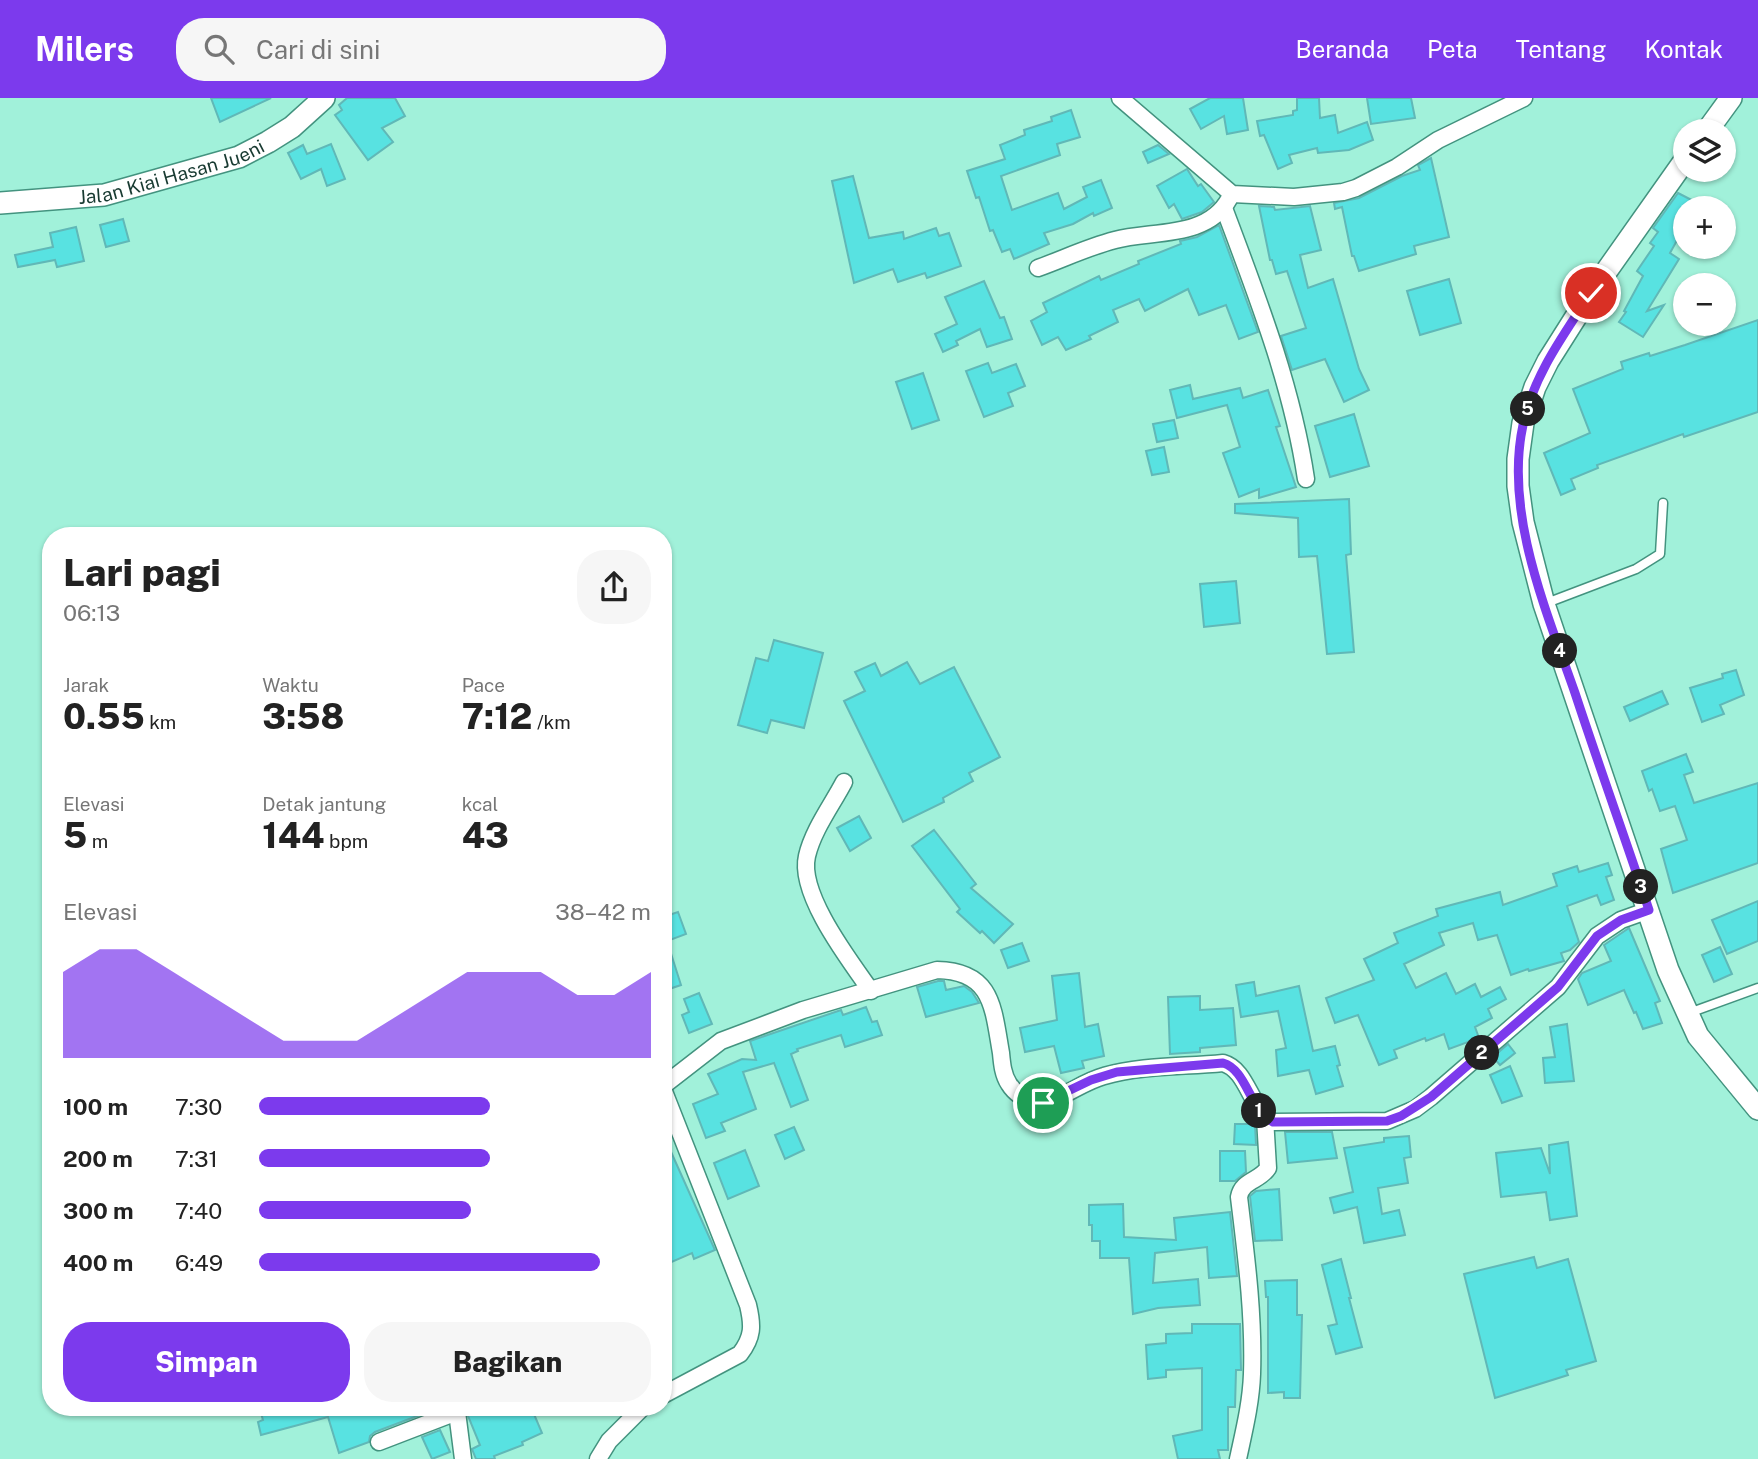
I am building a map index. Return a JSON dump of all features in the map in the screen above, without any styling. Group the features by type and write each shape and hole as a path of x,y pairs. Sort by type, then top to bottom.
{"street":[{"name":"Jalan Kiai Hasan Jueni","path":"0,203 104,195 239,157 292,127 324,98"},
{"path":"1120,98 1228,201 1289,396 1299,432 1306,480"},
{"path":"1038,268 1117,240 1185,229 1199,224 1228,201 1343,192 1374,180 1438,140 1524,98"},
{"path":"1716,119 1731,98"},
{"path":"1673,177 1567,329 1535,387 1523,423 1518,459 1518,486 1523,522 1544,604 1668,970 1686,1014 1708,1050 1758,1109"},
{"path":"844,782 813,840 806,857 806,872 810,890 834,937 871,991"},
{"path":"1265,1118 1280,1123 1387,1121 1415,1109 1558,987 1597,936 1621,920 1649,910"},
{"path":"672,1080 721,1041 803,1010 937,970 954,970 974,978 990,999 1004,1074 1010,1086 1035,1104 1117,1072 1223,1063 1233,1068 1265,1118 1268,1168 1261,1177 1244,1185 1239,1196 1250,1292 1252,1374 1238,1459"},
{"path":"672,1110 748,1305 752,1331 749,1342 740,1354 672,1390"},
{"path":"379,1443 444,1416"},
{"path":"459,1416 463,1459"},
{"path":"598,1459 609,1441 634,1416"}],"lane":[{"path":"1544,604 1636,569 1660,554 1663,503"},
{"path":"1686,1014 1758,988"}],"building":[{"path":"211,98 271,98 220,122"},
{"path":"347,98 395,98 405,116 382,128 393,142 368,160 335,115 342,110 339,105"},
{"path":"1210,98 1243,98 1248,130 1227,134 1224,116 1201,129 1190,109"},
{"path":"1297,98 1319,98 1320,118 1335,115 1338,133 1367,122 1373,140 1349,150 1318,153 1317,148 1289,155 1292,163 1278,169 1264,135 1260,136 1257,121 1293,115 1293,111 1297,110"},
{"path":"1367,98 1411,98 1415,118 1371,124"},
{"path":"1071,110 1080,137 1057,144 1060,155 1001,176 1012,210 1058,193 1064,209 1087,197 1083,187 1101,180 1112,208 1044,233 1049,244 1014,259 1010,249 1002,252 993,230 990,231 967,171 1005,159 1000,145 1025,135 1024,130 1052,121 1051,117"},
{"path":"331,144 345,179 327,186 321,169 301,179 288,153 303,145 307,154"},
{"path":"1158,145 1169,154 1148,163 1143,152"},
{"path":"1431,158 1449,237 1414,246 1416,254 1359,271 1352,256 1342,207 1335,209 1334,203 1359,198 1420,170 1418,165"},
{"path":"1187,169 1198,186 1201,184 1214,202 1202,212 1182,219 1174,204 1169,208 1157,186"},
{"path":"853,176 869,238 903,232 904,239 936,228 939,236 949,233 961,266 927,278 925,273 898,282 893,269 854,283 832,181"},
{"path":"1673,200 1673,248 1670,253 1673,259 1679,259 1647,311 1664,305 1643,337 1619,322 1643,276 1637,271 1654,246 1650,243 1658,232 1653,228"},
{"path":"1259,206 1274,207 1275,210 1310,206 1321,250 1300,255 1308,288 1333,279 1359,369 1369,390 1344,402 1325,359 1292,370 1281,336 1306,328 1287,271 1276,274 1270,260"},
{"path":"123,219 129,241 106,247 100,225"},
{"path":"1219,225 1258,332 1239,339 1226,305 1199,315 1188,289 1145,311 1139,299 1113,310 1118,322 1089,336 1091,339 1066,350 1058,337 1042,345 1031,321 1047,312 1043,303 1099,276 1101,280 1139,264 1138,261"},
{"path":"76,227 84,261 57,267 55,260 18,267 15,255 53,247 50,233"},
{"path":"1449,279 1461,323 1420,335 1407,291"},
{"path":"984,281 1000,318 1004,317 1012,339 987,347 980,329 956,341 958,345 943,352 935,334 957,324 945,297"},
{"path":"1758,320 1758,412 1684,437 1683,434 1597,465 1598,468 1571,479 1575,489 1561,495 1544,453 1590,433 1573,389 1623,369 1621,362 1649,353 1650,356 1711,336 1736,336 1736,328"},
{"path":"988,363 992,373 1016,364 1025,386 1008,393 1013,406 984,417 966,371"},
{"path":"923,373 939,420 912,429 896,382"},
{"path":"1190,385 1193,399 1240,388 1243,398 1268,390 1280,426 1276,427 1296,487 1259,498 1259,489 1239,497 1223,453 1240,447 1227,405 1177,418 1170,390"},
{"path":"1354,414 1369,466 1330,477 1315,426"},
{"path":"1174,420 1178,438 1157,442 1153,424"},
{"path":"1164,447 1169,472 1152,475 1146,451"},
{"path":"1349,499 1351,554 1346,555 1354,652 1327,654 1317,556 1299,557 1298,518 1235,513 1235,504"},
{"path":"1236,581 1240,623 1204,627 1200,584"},
{"path":"774,640 823,653 804,728 771,720 767,733 738,725 756,658 768,661"},
{"path":"907,662 920,684 954,667 1000,757 969,773 973,781 943,798 944,802 903,822 844,701 865,691 855,672 875,663 881,676"},
{"path":"1736,670 1744,695 1720,705 1724,714 1702,722 1690,688 1723,678 1722,674"},
{"path":"1662,691 1668,704 1630,721 1624,707"},
{"path":"1686,754 1693,772 1684,775 1694,803 1758,783 1758,863 1673,893 1661,849 1687,840 1675,806 1660,811 1642,771"},
{"path":"859,816 871,838 850,851 837,828"},
{"path":"934,830 976,884 971,888 1013,924 994,943 957,912 960,909 912,846"},
{"path":"1608,863 1612,875 1606,877 1614,900 1601,905 1597,895 1567,906 1579,942 1570,950 1561,953 1564,961 1511,975 1497,935 1478,940 1473,923 1439,933 1444,945 1404,964 1416,988 1446,973 1456,994 1475,984 1481,997 1500,987 1506,999 1488,1009 1492,1018 1475,1027 1479,1038 1449,1049 1444,1034 1426,1041 1425,1038 1394,1050 1397,1058 1379,1065 1358,1015 1335,1023 1326,998 1374,980 1364,959 1398,943 1394,933 1438,916 1436,909 1500,892 1503,905 1557,886 1553,874 1577,866 1579,872"},
{"path":"1758,901 1758,941 1727,954 1712,920"},
{"path":"678,912 686,934 672,939 672,914"},
{"path":"1629,928 1660,1001 1655,1003 1662,1023 1643,1029 1624,990 1588,1005 1578,979 1582,973 1611,961 1604,945"},
{"path":"1022,943 1029,961 1008,968 1001,950"},
{"path":"1720,947 1732,974 1714,982 1702,955"},
{"path":"672,957 681,985 672,988"},
{"path":"1079,973 1085,1027 1098,1024 1104,1056 1082,1061 1084,1068 1061,1073 1054,1046 1025,1052 1020,1028 1057,1020 1052,976"},
{"path":"944,981 946,990 964,986 979,1003 926,1017 917,987"},
{"path":"1254,982 1256,996 1299,986 1313,1051 1335,1046 1343,1086 1316,1094 1309,1070 1278,1076 1276,1050 1286,1048 1278,1011 1241,1017 1236,985"},
{"path":"699,993 712,1024 689,1033 682,1015 689,1012 684,999"},
{"path":"1200,996 1200,1010 1233,1008 1236,1045 1170,1054 1168,997"},
{"path":"866,1007 872,1022 877,1021 882,1035 845,1047 841,1035 797,1049 798,1051 791,1054 808,1100 791,1107 774,1063 743,1072 756,1109 721,1123 725,1131 706,1138 693,1104 718,1094 708,1074 742,1059 756,1060 750,1041 841,1010 843,1015"},
{"path":"1567,1024 1574,1081 1545,1083 1543,1058 1555,1057 1550,1027"},
{"path":"1508,1044 1515,1053 1500,1065 1493,1057"},
{"path":"1510,1066 1522,1096 1502,1103 1490,1075"},
{"path":"1235,1124 1255,1124 1256,1145 1234,1144"},
{"path":"794,1127 804,1150 785,1159 775,1135"},
{"path":"1285,1132 1332,1132 1337,1158 1288,1163"},
{"path":"1409,1136 1411,1157 1404,1158 1408,1183 1378,1188 1382,1214 1399,1210 1405,1235 1364,1243 1357,1207 1334,1213 1330,1198 1353,1192 1344,1148 1384,1142 1384,1138"},
{"path":"1568,1142 1577,1216 1550,1220 1546,1192 1501,1197 1496,1153 1541,1148 1550,1174 1549,1145"},
{"path":"745,1150 759,1186 728,1199 714,1163"},
{"path":"1220,1151 1245,1151 1246,1172 1235,1181 1220,1181"},
{"path":"672,1154 715,1250 694,1259 692,1253 672,1262"},
{"path":"1279,1189 1282,1240 1255,1241 1250,1196 1256,1191"},
{"path":"1123,1204 1124,1237 1176,1240 1174,1218 1230,1212 1237,1276 1209,1278 1207,1247 1155,1253 1153,1283 1198,1279 1200,1305 1158,1308 1133,1314 1129,1258 1100,1258 1100,1241 1092,1241 1092,1225 1089,1225 1089,1205"},
{"path":"1534,1257 1537,1268 1568,1259 1596,1361 1566,1370 1568,1375 1495,1398 1464,1274"},
{"path":"1341,1259 1362,1347 1336,1354 1328,1326 1337,1324 1322,1265"},
{"path":"1297,1280 1297,1315 1302,1315 1300,1398 1284,1398 1284,1392 1268,1393 1268,1297 1265,1281"},
{"path":"1192,1324 1240,1324 1241,1370 1236,1370 1235,1407 1228,1407 1228,1450 1218,1450 1220,1459 1178,1459 1173,1436 1202,1430 1202,1368 1166,1370 1166,1377 1148,1379 1146,1345 1166,1343 1166,1334 1192,1333"},
{"path":"262,1416 417,1416 375,1432 370,1436 369,1442 339,1453 328,1417 261,1435 258,1422 263,1420"},
{"path":"468,1416 535,1416 542,1433 522,1442 523,1445 494,1456 495,1459 476,1459 472,1449 480,1445"},
{"path":"440,1430 450,1452 432,1459 422,1437"}],"route":[{"path":"1043,1103 1091,1080 1117,1072 1223,1063 1233,1068 1261,1114 1273,1122 1387,1121 1415,1109 1431,1097 1558,987 1597,936 1621,920 1649,910 1544,604 1523,522 1518,486 1518,459 1523,423 1535,387 1567,329 1591,293"}]}
